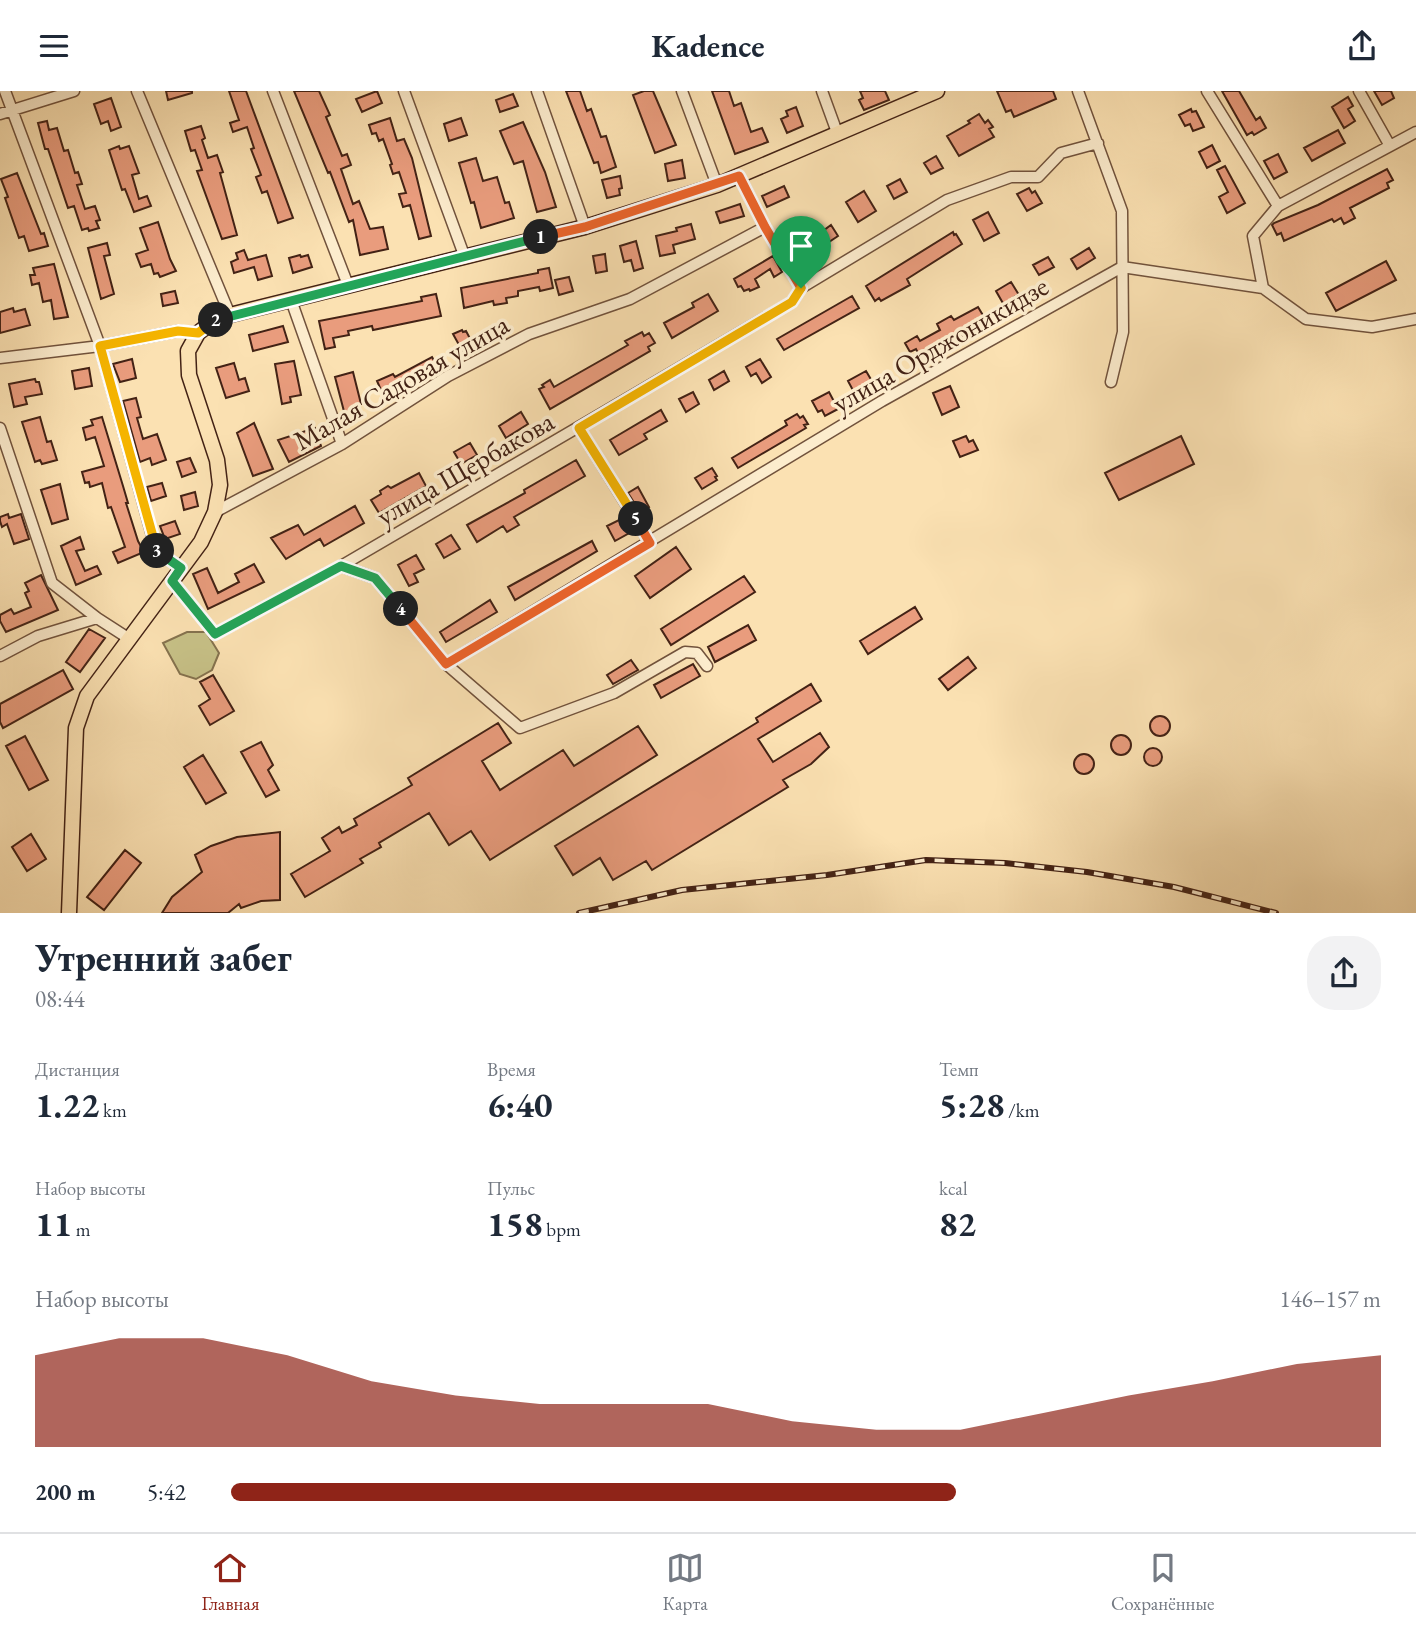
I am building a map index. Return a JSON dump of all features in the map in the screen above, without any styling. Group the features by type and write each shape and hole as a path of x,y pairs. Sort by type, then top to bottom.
{"main road":[{"path":"69,912 76,728 87,695 201,542 215,512 220,485 217,460 189,375 188,351 198,333 215,320 230,315 585,227 717,185 937,91"}],"street":[{"path":"5,91 100,346 156,550 181,568"},
{"path":"0,114 74,91"},
{"path":"137,91 230,315"},
{"path":"273,91 348,285"},
{"path":"404,91 464,255"},
{"path":"537,91 585,227"},
{"path":"682,91 717,185"},
{"path":"822,91 838,135"},
{"path":"1078,91 1122,211 1123,332 1111,382"},
{"path":"1207,91 1278,205"},
{"path":"1359,91 1390,146"},
{"path":"1263,288 1253,236 1278,205 1416,132"},
{"name":"улица Щербакова","path":"172,581 215,634 341,566 579,428 792,302 801,288 947,201 1011,177 1038,177 1061,153 1098,143"},
{"path":"739,176 801,288"},
{"name":"Малая Садовая улица","path":"215,512 342,445 448,376 529,334 630,299 765,227"},
{"path":"1122,267 1263,288 1306,319 1372,327 1416,319"},
{"name":"улица Орджоникидзе","path":"446,664 882,401 1122,267"},
{"path":"291,300 342,445"},
{"path":"0,358 100,346 178,331 198,333"},
{"path":"0,428 52,583 128,638"},
{"path":"579,428 650,543"},
{"path":"341,566 375,578 446,664 520,728 614,693 685,652 697,653 706,666"},
{"path":"0,656 38,636 97,618"}],"shaded area":[{"path":"187,632 206,632 219,653 212,670 196,679 180,674 163,643"}],"building":[{"path":"166,91 192,91 192,93 168,100"},
{"path":"229,91 246,91 293,218 278,223 267,191 262,193 256,177 261,175 251,149 254,148 247,127 233,132 230,123 239,120"},
{"path":"294,91 319,91 330,115 326,117 342,156 347,154 351,165 341,169 353,204 359,201 370,229 383,227 388,249 360,255 353,220 349,222"},
{"path":"377,91 382,103 362,112 356,99"},
{"path":"566,91 580,91 587,111 591,109 601,137 606,136 616,167 601,173 598,162 594,163"},
{"path":"653,91 676,145 655,153 633,95"},
{"path":"712,91 729,91 734,106 741,103 751,132 762,128 768,142 735,154"},
{"path":"860,91 885,91 889,100 864,110 859,100 863,98"},
{"path":"997,91 1053,91 1056,99 1014,117 1011,110 1006,112"},
{"path":"1222,91 1239,91 1256,120 1260,117 1266,128 1254,135 1252,132 1247,135"},
{"path":"1374,91 1391,91 1394,98 1382,105"},
{"path":"513,94 518,106 500,112 496,100"},
{"path":"1348,97 1353,106 1348,109 1355,121 1344,128 1332,107"},
{"path":"111,98 121,127 111,131 108,121 101,124 94,104"},
{"path":"796,107 803,126 787,133 781,119 788,116 786,111"},
{"path":"1191,109 1192,112 1196,111 1204,127 1193,131 1190,124 1185,126 1179,115"},
{"path":"979,114 985,123 988,120 993,127 989,129 994,137 959,156 947,136 970,123 968,121"},
{"path":"390,118 397,141 404,139 412,158 431,236 419,239 410,205 403,207 399,194 406,193 399,172 393,174 383,139 379,141 376,133 372,134 369,125"},
{"path":"461,118 467,135 449,141 444,124"},
{"path":"47,121 49,130 57,128 64,151 68,150 75,173 78,172 82,184 77,185 85,209 95,206 100,220 96,221 99,228 82,230 74,206 68,208 38,123"},
{"path":"523,122 545,172 556,207 537,212 523,161 514,164 500,131"},
{"path":"201,126 208,158 217,155 223,172 220,173 237,235 222,239 197,171 202,170 195,150 191,151 185,131"},
{"path":"1338,130 1345,143 1312,161 1304,148"},
{"path":"1212,145 1220,161 1207,168 1199,152"},
{"path":"119,146 120,149 129,146 139,173 132,175 139,199 147,196 151,206 134,212 125,189 122,190 109,150"},
{"path":"1278,154 1287,172 1274,179 1264,161"},
{"path":"936,156 943,168 931,174 924,163"},
{"path":"476,158 483,181 497,177 505,203 509,202 514,218 481,228 459,163"},
{"path":"682,160 685,178 668,181 665,164"},
{"path":"1225,166 1245,203 1227,213 1219,197 1228,192 1217,170"},
{"path":"1387,169 1393,180 1387,183 1389,188 1350,208 1355,218 1344,224 1341,218 1334,222 1332,219 1284,241 1281,233 1277,235 1272,225 1274,223 1318,205"},
{"path":"17,173 48,246 29,251 24,236 19,238 1,179"},
{"path":"620,176 620,195 607,198 602,180"},
{"path":"900,179 907,192 894,199 887,186"},
{"path":"784,186 789,197 767,207 762,196"},
{"path":"1029,188 1032,193 1035,191 1042,203 1027,211 1017,194"},
{"path":"864,191 876,211 858,222 846,202"},
{"path":"740,204 744,216 720,223 716,212"},
{"path":"988,212 999,233 984,241 973,220"},
{"path":"158,222 176,271 160,277 158,273 154,274 151,264 141,267 136,254 148,250 140,228"},
{"path":"691,224 695,239 673,245 675,253 660,256 656,236"},
{"path":"831,225 838,236 814,252 815,254 796,264 789,253 817,238 816,236"},
{"path":"953,232 962,244 907,279 910,285 881,301 879,298 875,301 866,286"},
{"path":"636,241 643,268 634,271 631,260 624,262 620,246"},
{"path":"107,243 110,255 104,256 114,294 101,299 88,248"},
{"path":"1089,248 1095,258 1077,269 1071,259"},
{"path":"244,250 248,260 266,255 272,276 258,280 254,267 234,273 231,262 238,259 236,253"},
{"path":"605,254 607,271 596,273 593,256"},
{"path":"308,255 312,267 293,273 289,258"},
{"path":"773,256 782,272 774,277 770,269 755,279 759,287 750,291 738,287 734,279"},
{"path":"1048,257 1054,267 1039,275 1033,265"},
{"path":"1386,261 1396,280 1336,311 1326,293"},
{"path":"54,264 68,317 54,319 51,300 43,302 39,283 32,285 30,275 35,275 33,268"},
{"path":"549,268 553,288 540,291 539,287 518,291 518,296 506,298 507,303 494,305 493,301 464,308 461,288 538,273 538,270"},
{"path":"569,277 573,291 559,295 555,280"},
{"path":"1011,282 1019,295 1014,297 1019,305 1008,312 996,291"},
{"path":"175,291 178,303 163,306 161,294"},
{"path":"436,294 441,316 373,330 372,326 348,331 349,335 333,338 335,347 325,349 319,321 422,301 421,297"},
{"path":"708,294 718,311 672,338 664,323 694,307 692,303"},
{"path":"852,296 859,308 784,350 777,339"},
{"path":"978,307 987,322 921,359 916,349 910,352 905,343 917,336 920,341 940,330 937,324 951,316 954,320"},
{"path":"13,308 14,312 25,309 30,325 0,333 0,312"},
{"path":"502,322 506,331 491,338 487,329"},
{"path":"283,326 288,342 253,351 249,335"},
{"path":"466,331 475,348 464,354 453,334"},
{"path":"642,332 644,336 649,333 655,343 648,347 650,351 550,409 539,389 544,387 542,385 550,380 554,387 628,345 625,341"},
{"path":"432,357 438,368 385,399 377,381 393,374 395,377"},
{"path":"132,359 136,378 120,382 113,364"},
{"path":"760,359 771,377 762,383 756,373 751,376 746,367"},
{"path":"294,361 301,395 290,397 291,402 282,404 275,364"},
{"path":"234,363 239,380 245,378 249,391 226,398 216,368"},
{"path":"89,368 92,386 75,389 72,371"},
{"path":"724,371 729,381 714,390 709,380"},
{"path":"866,371 876,388 860,397 858,394 856,396 848,381"},
{"path":"353,372 361,404 356,405 358,416 346,419 335,377"},
{"path":"35,379 39,382 42,394 25,397 27,404 14,407 9,384"},
{"path":"950,386 959,407 942,415 933,393"},
{"path":"693,392 699,404 686,412 679,399"},
{"path":"829,392 838,409 825,416 822,410 818,412 812,401"},
{"path":"136,398 141,417 137,418 143,439 157,434 166,460 152,465 150,458 140,462 123,401"},
{"path":"661,410 667,421 644,434 647,439 619,455 610,440"},
{"path":"521,412 528,424 506,438 499,426"},
{"path":"797,414 800,418 803,416 808,424 804,425 806,428 738,468 732,458 787,425 785,421"},
{"path":"40,417 47,442 51,441 57,460 42,464 40,460 35,462 22,422"},
{"path":"102,417 126,503 144,552 118,563 113,552 125,547 111,507 108,508 102,483 90,487 89,482 85,483 82,472 104,466 95,437 86,440 83,428 93,425 91,420"},
{"path":"254,423 273,469 253,476 237,433"},
{"path":"315,428 321,446 289,462 278,440"},
{"path":"966,436 969,442 973,440 978,450 960,457 953,441"},
{"path":"1181,436 1194,464 1119,500 1105,473"},
{"path":"470,443 477,455 461,464 454,452"},
{"path":"190,458 196,472 182,477 177,462"},
{"path":"576,460 585,476 514,517 519,525 507,532 503,526 477,542 467,525 525,493 524,490"},
{"path":"712,468 717,480 702,489 695,478"},
{"path":"419,473 426,486 379,513 371,500 381,494 380,491"},
{"path":"162,483 166,496 151,501 147,487"},
{"path":"60,484 68,519 52,524 41,490"},
{"path":"638,487 649,507 640,512 628,493"},
{"path":"195,492 198,506 184,510 181,496"},
{"path":"355,506 364,523 324,546 320,539 286,559 271,538 298,525 304,535"},
{"path":"8,514 9,518 21,514 29,539 14,544 7,524 2,527 0,521 0,517"},
{"path":"623,518 631,532 615,541 607,526"},
{"path":"175,521 180,534 165,539 160,526"},
{"path":"451,535 460,549 444,558 436,544"},
{"path":"80,537 84,549 76,551 85,571 97,566 101,574 76,585 61,546"},
{"path":"592,541 597,551 515,600 508,587"},
{"path":"676,547 691,569 650,598 635,576"},
{"path":"416,555 424,569 414,574 418,582 409,586 398,565"},
{"path":"254,564 264,582 208,609 193,574 207,568 218,593 239,582 235,574"},
{"path":"41,575 58,610 6,632 0,615 11,609 14,614 31,607 25,593 29,591 25,583"},
{"path":"744,576 755,592 671,645 661,629"},
{"path":"490,600 497,612 446,642 440,632"},
{"path":"915,607 922,619 868,654 860,641"},
{"path":"748,625 756,640 715,662 708,647"},
{"path":"89,629 105,638 80,672 66,662"},
{"path":"968,657 976,668 948,690 939,679"},
{"path":"631,660 638,670 613,684 607,675"},
{"path":"693,664 700,676 661,698 654,685"},
{"path":"63,670 73,689 3,728 0,722 0,704"},
{"path":"213,675 234,711 210,725 199,706 210,699 200,682"},
{"path":"811,684 821,701 758,739 773,762 820,733 829,747 811,764 783,780 788,787 652,870 646,861 613,880 600,858 573,875 555,846 758,722 756,718"},
{"path":"1160,716 1167,719 1170,726 1167,733 1160,736 1153,733 1150,726 1153,719"},
{"path":"498,723 511,743 482,761 500,790 563,750 574,766 638,726 657,755 490,860 471,831 449,845 429,813 379,843 381,847 360,859 363,863 305,897 291,874 330,851 322,838 339,827 342,833 357,825 354,819 412,785 408,778"},
{"path":"1121,735 1128,738 1131,745 1128,752 1121,755 1114,752 1111,745 1114,738"},
{"path":"25,736 48,780 29,790 6,746"},
{"path":"261,742 273,765 268,770 279,790 266,797 241,752"},
{"path":"1153,748 1159,751 1162,757 1159,763 1153,766 1147,763 1144,757 1147,751"},
{"path":"1084,754 1091,757 1094,764 1091,771 1084,774 1077,771 1074,764 1077,757"},
{"path":"203,755 226,793 206,804 184,767"},
{"path":"280,832 280,900 261,901 241,908 239,904 228,913 162,913 172,897 202,872 195,855 237,837"},
{"path":"31,834 46,859 27,871 12,847"},
{"path":"125,850 141,863 104,910 87,897"}],"railway":[{"path":"579,913 682,890 827,875 926,860 1005,863 1087,872 1174,887 1276,913"}],"route":[{"path":"739,176 801,288 792,302 579,428 650,543 446,664 375,578 341,566 215,634 172,581 181,568 156,550 100,346 178,331 198,333 215,320 230,315 585,227 739,176"}]}
